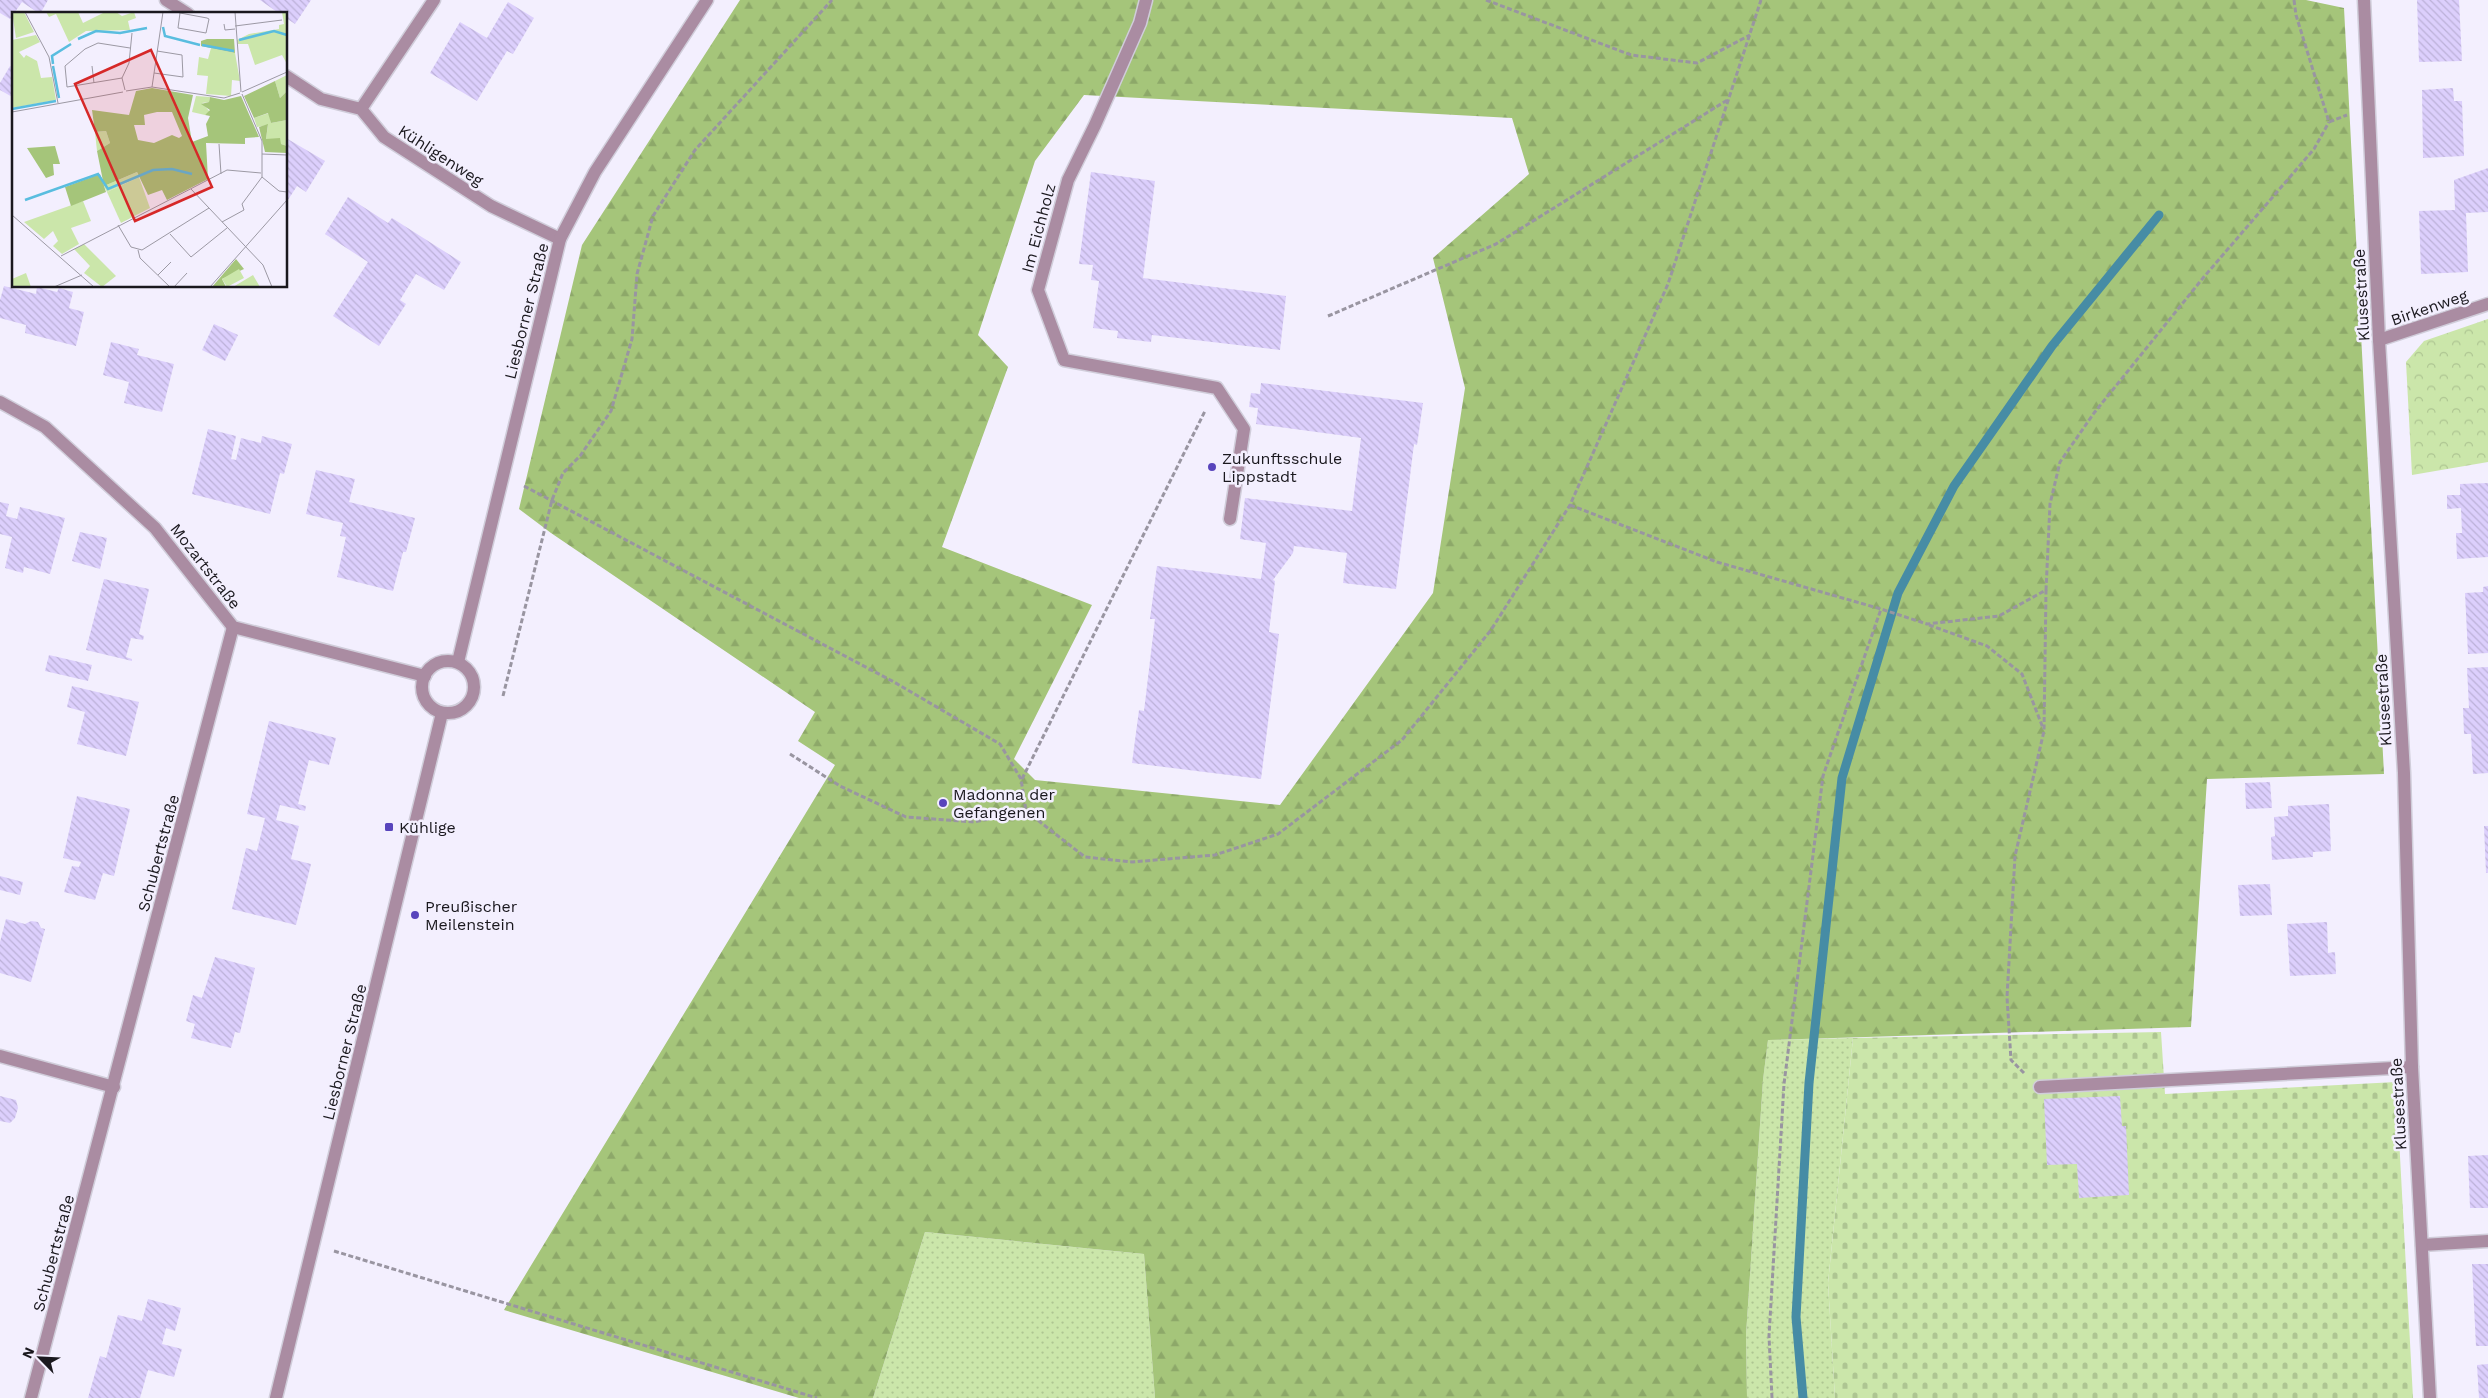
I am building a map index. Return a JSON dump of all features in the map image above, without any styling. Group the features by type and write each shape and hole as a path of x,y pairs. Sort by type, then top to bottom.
{"street":[{"path":"166,0 185,12"},
{"path":"288,77 321,98 361,109 434,0"},
{"name":"Liesborner Straße","path":"458,662 560,240 594,172 706,0"},
{"name":"Im Eichholz","path":"1146,0 1140,23 1095,125 1068,180 1038,290 1064,360 1217,388"},
{"name":"Klusestraße","path":"2364,0 2379,340 2404,773 2412,1067 2430,1398"},
{"name":"Kühligenweg","path":"361,109 384,137 491,206 560,240"},
{"name":"Birkenweg","path":"2379,340 2488,304"},
{"path":"1217,388 1244,429 1230,519"},
{"name":"Mozartstraße","path":"0,402 45,427 155,528 233,627 425,676"},
{"name":"Schubertstraße","path":"31,1398 233,627"},
{"path":"458,662 470,672 474,680 473,696 470,703 457,712 442,713 435,710 425,699 422,683 435,664 458,662"},
{"name":"Liesborner Straße","path":"276,1398 442,713"},
{"path":"0,1056 114,1087"},
{"path":"2040,1087 2412,1067"},
{"path":"2422,1245 2488,1241"}],"path":[{"path":"503,696 552,500 563,473 580,456 611,412 632,339 637,274 653,216 695,150 740,103 832,0"},
{"path":"1486,0 1631,55 1697,64 1751,35"},
{"path":"503,475 894,682 1000,744 1021,779 1026,811 1085,857 1132,862 1215,855 1278,834 1402,740 1491,630 1570,505 1668,284 1761,0"},
{"path":"2294,0 2296,15 2329,122"},
{"path":"1328,316 1496,244 1730,99"},
{"path":"2040,1087 2011,1060 2007,998 2016,856 2044,731 2046,590 2050,504 2060,462 2094,413 2197,285 2314,149 2329,122 2369,106"},
{"path":"1021,779 1217,388"},
{"path":"1570,505 1718,562 1882,609 1988,646 2022,674 2044,731"},
{"path":"1927,624 1999,616 2046,590"},
{"path":"1772,1398 1769,1336 1784,1084 1822,776 1882,609"},
{"path":"790,754 840,786 906,817 974,822 1026,811"},
{"path":"314,1245 816,1398"}],"green space":[{"path":"740,0 2306,0 2344,8 2384,774 2207,779 2191,1027 1768,1040 1763,1080 1746,1335 1747,1398 1155,1398 1144,1254 925,1232 873,1398 799,1398 504,1310 835,765 798,741 815,712 551,533 519,509 582,245","holes":["1084,95 1512,118 1529,174 1433,258 1465,388 1433,593 1280,805 1035,780 1014,759 1092,605 942,547 1008,367 978,335 1035,161"]},
{"path":"2488,319 2488,462 2412,475 2406,362 2424,341"},
{"path":"2161,1032 2165,1094 2396,1082 2413,1398 1835,1398 1828,1283 1853,1038"},
{"path":"1853,1038 1828,1283 1835,1398 1747,1398 1746,1335 1763,1080 1768,1040"},
{"path":"925,1232 1144,1254 1155,1398 873,1398"}],"building":[{"path":"0,0 48,0 41,12 37,12 22,2 15,12 12,12 10,19 0,13"},
{"path":"260,0 311,0 295,24 288,19 288,12 277,12"},
{"path":"2417,0 2459,0 2462,61 2419,62"},
{"path":"508,2 534,18 513,54 507,51 477,101 430,73 460,22 487,38"},
{"path":"10,66 12,67 12,97 0,90 0,83"},
{"path":"2453,88 2454,101 2462,101 2464,156 2423,158 2422,90"},
{"path":"288,139 325,161 306,192 297,186 288,200"},
{"path":"2488,168 2488,212 2466,213 2468,272 2421,274 2419,211 2455,210 2454,180"},
{"path":"1091,172 1155,181 1143,278 1286,296 1280,350 1152,335 1151,342 1117,338 1118,331 1093,328 1099,281 1091,280 1093,265 1079,264"},
{"path":"348,197 388,223 392,218 461,262 444,290 416,274 400,300 406,304 379,346 333,316 368,262 325,234"},
{"path":"4,286 36,294 37,288 57,292 59,288 73,292 69,308 84,312 76,346 25,333 26,325 0,318 0,300"},
{"path":"214,324 238,335 225,361 202,350"},
{"path":"111,342 139,349 137,355 174,364 162,412 124,403 129,382 103,375"},
{"path":"1261,383 1423,403 1417,445 1414,444 1396,589 1343,583 1347,553 1294,546 1293,553 1273,580 1275,581 1269,632 1279,634 1261,779 1132,763 1139,710 1144,711 1155,619 1150,619 1157,566 1261,579 1266,543 1240,539 1245,498 1352,511 1361,438 1256,424 1258,408 1249,407 1251,393 1260,394"},
{"path":"208,429 236,436 231,459 236,460 241,438 261,443 262,436 292,444 284,474 280,473 270,514 192,494"},
{"path":"316,470 355,479 349,502 415,518 406,552 403,552 393,591 337,577 346,537 340,536 343,523 306,514"},
{"path":"2488,483 2488,557 2457,559 2456,533 2462,533 2461,508 2447,509 2447,495 2460,495 2460,484"},
{"path":"0,502 9,504 6,516 17,519 20,507 65,518 50,574 24,567 23,573 5,568 12,537 0,534"},
{"path":"80,532 107,538 100,569 72,561"},
{"path":"104,579 149,589 139,634 144,636 143,640 131,638 126,657 132,659 132,661 86,650"},
{"path":"2488,586 2488,653 2468,654 2465,593 2483,592 2483,587"},
{"path":"49,655 92,665 88,681 45,671"},
{"path":"2488,667 2488,773 2473,774 2471,734 2464,734 2463,708 2469,708 2467,668"},
{"path":"72,686 139,702 126,756 77,744 85,712 67,707"},
{"path":"269,721 336,738 329,765 309,760 298,804 306,806 305,811 280,805 276,820 299,826 291,859 311,864 296,925 232,909 246,848 257,851 265,818 247,814"},
{"path":"2270,782 2272,808 2246,809 2245,783"},
{"path":"77,796 130,809 114,876 103,873 95,900 64,892 72,866 79,867 81,862 63,858"},
{"path":"2329,804 2331,851 2313,852 2313,857 2272,860 2271,837 2275,836 2274,817 2288,816 2288,806"},
{"path":"2484,826 2488,826 2488,873 2486,873"},
{"path":"0,876 23,882 20,895 0,890"},
{"path":"2270,884 2272,915 2240,916 2238,885"},
{"path":"6,919 25,924 31,921 38,922 41,928 45,929 31,982 0,973 0,942"},
{"path":"2327,922 2328,953 2335,952 2336,974 2290,976 2287,924"},
{"path":"215,957 255,968 240,1033 235,1032 231,1048 191,1038 195,1024 186,1021 193,995 202,998"},
{"path":"0,1096 16,1100 18,1108 15,1118 10,1123 0,1121"},
{"path":"2120,1096 2122,1126 2126,1126 2129,1195 2079,1198 2077,1164 2047,1165 2044,1099"},
{"path":"2488,1155 2488,1208 2470,1208 2468,1156"},
{"path":"2472,1264 2488,1264 2488,1346 2476,1346"},
{"path":"148,1299 181,1308 175,1331 166,1328 162,1344 182,1349 174,1377 148,1370 140,1398 88,1398 100,1356 106,1358 118,1315 142,1321"},
{"path":"2488,1364 2488,1398 2479,1398 2477,1365"}],"waterway":[{"path":"1803,1398 1796,1317 1809,1083 1842,778 1898,593 1954,486 2052,346 2159,215"}],"place":[{"name":"Zukunftsschule Lippstadt","path":"1212,467"},
{"name":"Madonna der Gefangenen","path":"943,803"},
{"name":"Kühlige","path":"389,827"},
{"name":"Preußischer Meilenstein","path":"415,915"}]}
